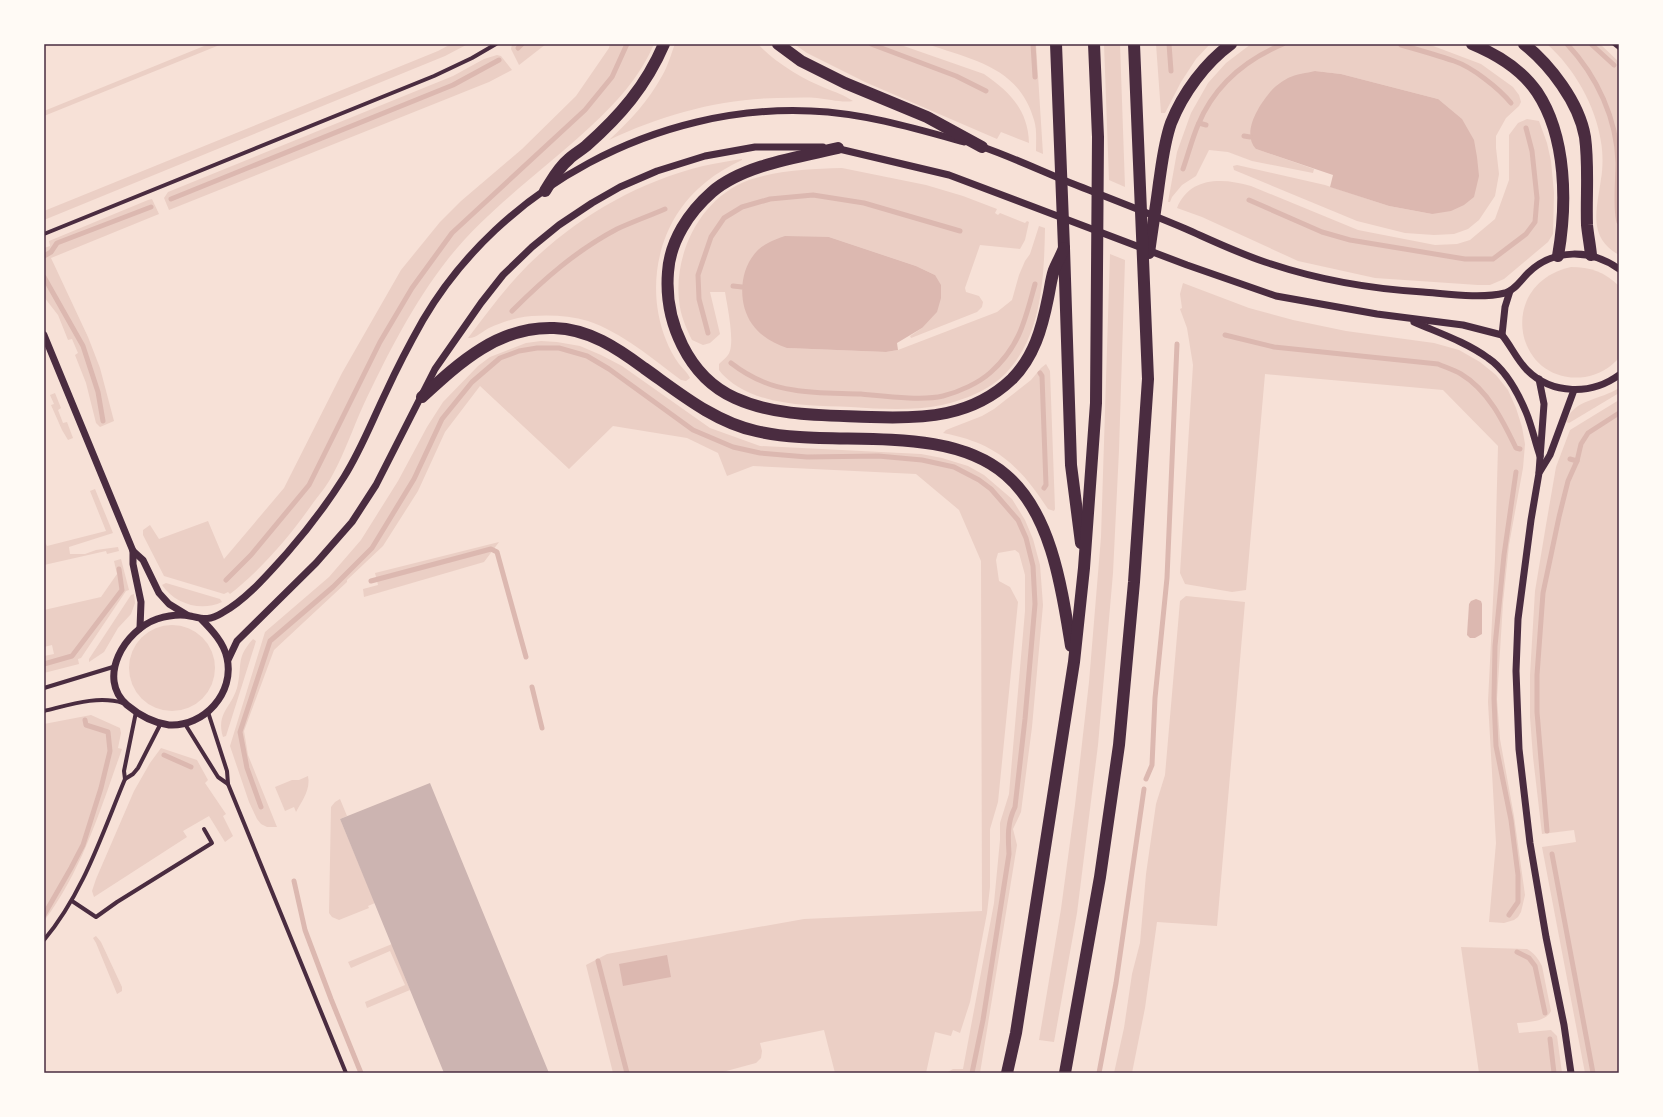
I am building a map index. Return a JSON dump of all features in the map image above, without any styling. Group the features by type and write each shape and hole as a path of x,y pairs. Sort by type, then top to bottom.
{"highway":[{"path":"545,191 557,171 586,146 625,107 643,84 664,44"},
{"path":"778,44 801,61 845,83 927,117 982,147"},
{"path":"1056,44 1071,465 1084,568"},
{"path":"1007,1073 1016,1033 1074,662 1084,568 1096,403 1098,136 1094,44"},
{"path":"1065,1073 1100,877 1119,746 1134,582 1148,379 1134,44"},
{"path":"1145,284 1163,151 1171,123 1183,99 1198,76 1216,55 1231,44"},
{"path":"1472,44 1491,52 1517,71 1537,92 1553,124 1562,163 1562,225 1558,256"},
{"path":"1524,44 1547,66 1563,87 1572,104 1584,135 1587,163 1587,227 1591,256"},
{"path":"838,148 778,162 727,182 713,191 690,215 677,238 668,271 668,295 674,324 682,346 688,357 715,385 733,397 755,406 783,412 900,418 930,417 963,409 979,403 998,391 1013,378 1029,356 1043,324 1053,272 1064,248"},
{"path":"422,397 452,369 474,352 493,341 534,329 555,328 577,331 596,337 619,349 701,407 725,420 755,431 798,436 899,441 947,446 976,456 1008,476 1026,497 1039,519 1051,552 1064,602 1074,662"}],"street":[{"path":"44,234 434,76 472,58 496,44"},
{"path":"1614,44 1619,48"},
{"path":"133,551 143,560 159,593 169,604 187,615 201,619 215,617 231,607 262,581 303,535 345,475 367,433 387,388 423,321 458,269 491,235 518,211 545,191 582,168 621,147 695,122 736,115 773,111 812,111 857,116 920,129 982,147 1023,163 1187,230 1240,254 1298,272 1369,286 1421,292 1482,295 1506,292 1543,262 1558,256 1579,254 1604,260 1619,269"},
{"path":"228,660 237,641 316,563 352,522 376,485 435,370 503,276 532,247 558,225 620,186 657,171 705,156 755,147 799,146 838,148 949,175 1187,265 1276,296 1356,311 1463,325 1502,335 1528,371 1552,386 1574,390 1591,389 1606,384 1619,375"},
{"path":"1502,335 1505,307 1510,290"},
{"path":"1407,318 1466,344 1490,358 1506,376 1517,393 1527,414 1540,456"},
{"path":"44,335 133,551 133,564 141,602 140,628"},
{"path":"1539,379 1544,404 1539,472 1518,619 1516,671 1519,749 1530,843 1546,937 1564,1025 1571,1073"},
{"path":"1539,472 1550,455 1574,390"},
{"path":"124,703 115,687 113,667 116,659 129,640 140,628 154,620 187,615"},
{"path":"44,711 94,700 109,699 124,703 136,712 161,724 185,724 200,718 218,701 223,693 228,676 228,660 224,648 215,634 201,619"},
{"path":"44,688 113,667"},
{"path":"126,779 124,771 136,712"},
{"path":"208,712 227,771 228,784 346,1073"},
{"path":"44,940 59,921 85,877 126,779 138,768 161,724"},
{"path":"185,724 218,777 228,784"},
{"path":"72,901 96,917 117,902 212,843 204,829"}],"shaded area":[{"path":"209,44 222,44 44,116 44,111"},
{"path":"451,44 468,44 445,56 44,220 44,211 438,51"},
{"path":"512,44 546,44 519,65 511,49"},
{"path":"610,44 654,44 642,68 609,109 572,143 498,206 480,223 448,259 412,311 391,349 363,406 331,478 285,540 253,574 230,594 228,592 224,594 164,576 143,535 143,530 150,525 159,539 208,521 224,559 284,488 342,373 401,270 440,222 461,201 522,149 576,96 609,48"},
{"path":"675,44 758,44 772,57 798,75 853,101 844,102 817,98 777,98 734,101 670,116 609,140 632,118 657,85 668,64"},
{"path":"794,44 898,44 984,74 1002,88 1016,103 1025,121 1029,143 1001,132 997,139 865,82 807,53"},
{"path":"927,44 1036,44 1043,154 1036,151 1035,124 1027,102 1017,88 1006,77 977,61"},
{"path":"1104,44 1120,44 1125,187 1109,180"},
{"path":"1156,44 1210,44 1196,59 1181,82 1165,113 1161,113"},
{"path":"1251,44 1428,44 1481,64 1513,87 1519,95 1521,102 1519,106 1506,118 1496,136 1499,174 1495,196 1479,220 1468,229 1454,234 1434,235 1405,233 1357,221 1234,170 1233,166 1237,165 1325,185 1389,206 1432,214 1438,99 1341,74 1315,71 1256,149 1314,169 1313,173 1252,161 1228,152 1209,150 1196,176 1182,185 1172,197 1170,202 1168,202 1177,152 1191,113 1208,83 1226,63"},
{"path":"1547,44 1600,44 1619,62 1619,255 1609,248 1602,240 1596,222 1596,211 1602,170 1602,146 1594,115 1575,76"},
{"path":"497,55 501,56 512,70 489,82 169,210 164,198 168,192 453,76 484,59"},
{"path":"1315,71 1341,74 1438,99 1462,119 1474,140 1479,176 1474,197 1464,205 1451,211 1432,214 1389,206 1330,187 1333,175 1256,149 1250,135 1251,127 1257,111 1266,97 1275,87 1288,78"},
{"path":"1527,119 1539,121 1547,143 1551,161 1554,193 1553,234 1548,242 1504,279 1490,285 1375,278 1298,261 1202,217 1177,208 1190,190 1199,185 1219,181 1240,183 1251,186 1358,230 1435,245 1457,244 1470,240 1495,219 1509,180 1509,135 1518,123"},
{"path":"742,159 710,179 690,197 677,215 667,234 660,254 656,297 659,319 673,355 690,378 686,381 681,380 648,355 613,332 588,321 571,317 535,316 518,318 496,325 476,336 468,338 504,291 520,273 566,232 587,217 631,192 678,173 703,166"},
{"path":"842,168 926,185 963,196 997,209 995,213 998,215 1000,213 1025,223 1027,221 1029,222 1025,240 1020,249 980,245 965,288 966,292 979,296 983,302 982,307 977,312 911,338 910,336 922,328 935,275 916,266 829,237 787,348 886,352 898,350 997,312 1012,300 1019,275 1030,254 1039,226 1045,228 1044,266 1039,305 1034,324 1027,341 1018,358 1000,379 976,394 950,403 931,407 885,409 813,406 774,401 750,393 737,386 725,377 719,370 719,364 728,355 731,343 725,292 710,292 720,334 710,343 703,345 692,340 681,310 679,300 679,281 681,263 687,245 694,228 705,213 718,199 732,188 749,180 783,172"},
{"path":"152,199 159,214 51,258 88,337 100,368 114,421 100,427 96,423 86,383 75,355 78,353 72,339 68,340 58,315 44,297 44,248 50,246 49,241"},
{"path":"785,236 829,237 916,266 935,275 941,285 941,298 937,312 922,328 897,343 898,350 886,352 787,348 773,342 756,329 747,314 743,303 743,280 746,268 751,258 770,242"},
{"path":"1110,254 1125,260 1119,450 1113,573 1098,745 1077,913 1054,1042 1039,1040 1061,909 1089,682 1101,537"},
{"path":"1571,267 1597,271 1614,281 1619,286 1619,358 1604,370 1595,375 1585,377 1561,376 1542,366 1529,351 1523,332 1523,312 1531,293 1547,277"},
{"path":"1183,283 1249,308 1293,320 1346,331 1434,343 1459,350 1480,362 1496,375 1508,390 1522,427 1525,444 1523,468 1509,545 1503,603 1497,699 1500,739 1514,816 1525,895 1521,912 1514,920 1504,923 1489,922 1496,843 1488,702 1495,559 1498,446 1443,390 1265,374 1246,590 1232,592 1185,584 1180,573 1193,365 1187,328 1180,309 1182,308 1180,294"},
{"path":"541,341 580,346 601,355 622,366 710,428 760,446 921,454 942,458 968,466 984,475 1012,499 1025,520 1033,539 1040,565 1043,605 1032,727 1021,812 1013,829 1017,845 980,1073 946,1073 953,1069 963,1069 994,903 1000,840 1000,823 1009,794 1025,611 1025,575 1019,553 1015,550 998,553 996,560 999,581 1010,587 1018,602 998,802 990,829 990,887 987,913 970,1002 960,1033 953,1030 951,1036 935,1032 926,1073 835,1073 824,1030 760,1043 762,1051 761,1058 756,1063 719,1073 613,1073 586,965 607,954 804,919 982,911 981,561 959,510 916,474 753,466 727,476 718,453 687,438 613,426 569,469 480,386 445,432 418,491 383,546 274,650 244,731 248,755 277,827 267,827 261,824 257,819 249,802 230,746 265,632 329,577 361,540 398,481 427,427 443,402 478,366 490,357 526,343"},
{"path":"1046,364 1050,371 1054,511 1048,509 1027,480 1004,458 978,443 962,437 943,433 946,430 982,416 994,409 1031,380"},
{"path":"1619,388 1619,393 1569,423 1566,422 1570,414 1581,404"},
{"path":"55,393 61,408 58,410 63,423 67,422 73,438 68,440 51,405 54,404 50,395"},
{"path":"1619,400 1619,1073 1585,1073 1542,847 1576,842 1574,830 1542,834 1533,757 1530,717 1530,675 1535,591 1556,467 1570,430"},
{"path":"95,489 113,533 69,547 70,554 85,554 96,550 118,547 119,551 107,554 106,551 44,565 44,540 47,546 106,531 90,491"},
{"path":"499,542 484,562 364,597 363,589 378,585 375,573"},
{"path":"121,559 129,590 126,591 81,658 78,659 79,664 44,673 44,656 54,654 52,645 44,647 44,610 101,597 117,574 114,561"},
{"path":"166,583 220,599 222,602 206,606 189,604 167,592 162,585"},
{"path":"134,594 135,603 131,614 118,628 104,652 89,662 89,659 131,595"},
{"path":"1186,596 1245,602 1217,926 1157,922 1145,1008 1132,1073 1114,1073 1124,1028 1132,974 1140,943 1146,874 1156,804 1165,775 1180,601"},
{"path":"1476,599 1481,601 1482,604 1482,634 1475,638 1470,638 1467,635 1469,604 1471,601"},
{"path":"172,625 188,629 202,638 211,652 215,668 211,684 202,698 188,707 172,711 156,707 142,698 133,684 129,668 133,652 142,638 156,629"},
{"path":"253,639 256,641 226,736 223,737 221,722 237,688 240,662 247,646"},
{"path":"91,715 120,728 121,733 118,748 122,749 98,816 80,860 57,902 44,921 44,724"},
{"path":"161,748 197,760 208,780 205,783 226,814 223,816 233,836 225,842 209,816 183,831 187,837 94,897 92,891 96,879 134,791 150,763"},
{"path":"308,776 309,781 307,790 296,812 294,807 285,811 275,787 292,780 299,780"},
{"path":"340,799 347,816 340,819 375,903 368,906 369,908 339,920 332,917 329,913 331,807"},
{"path":"96,936 101,942 122,987 122,991 117,994 93,938"},
{"path":"392,944 410,990 367,1008 365,1002 405,985 390,951 351,968 348,962"},
{"path":"1461,947 1527,949 1536,956 1542,966 1551,1011 1549,1015 1541,1019 1531,1022 1517,1023 1519,1033 1551,1030 1557,1036 1562,1073 1479,1073"},
{"path":"667,955 671,977 623,986 619,964"}],"building":[{"path":"430,783 549,1073 444,1073 340,819"}],"waterway":[{"path":"518,48 522,44"},
{"path":"226,580 251,555 309,485 380,342 412,288 452,233 585,110 612,77 627,44"},
{"path":"871,44 956,76 986,91"},
{"path":"1033,44 1035,77"},
{"path":"1169,44 1171,71"},
{"path":"1183,169 1198,125 1205,111 1222,86 1244,66 1269,50 1283,44"},
{"path":"1567,44 1578,56 1596,84 1614,130 1618,163 1617,209 1619,222"},
{"path":"1591,44 1614,65"},
{"path":"1401,45 1454,61 1469,68 1500,91 1511,103"},
{"path":"171,199 453,85 499,60"},
{"path":"1199,123 1206,125"},
{"path":"1249,200 1322,232 1350,240 1465,259 1493,259 1526,234 1535,222 1537,198 1532,151 1526,128"},
{"path":"1244,136 1250,137"},
{"path":"708,333 699,299 698,275 711,237 724,218 742,207 770,199 813,195 864,203 960,231"},
{"path":"44,256 51,252 57,243 151,207"},
{"path":"512,311 536,288 588,246 617,229 665,209"},
{"path":"44,277 83,346 98,392 103,421"},
{"path":"731,363 745,373 761,381 785,389 819,393 861,394 891,397 924,398 943,396 962,390 975,383 991,372 1001,362 1009,352 1020,332 1035,284"},
{"path":"733,286 742,287"},
{"path":"1225,335 1274,347 1438,364 1461,374 1471,381 1487,397 1506,427 1516,448 1520,449"},
{"path":"1146,779 1152,765 1155,698 1167,578 1177,344"},
{"path":"261,807 247,768 240,732 270,641 333,587 372,548 414,479 442,419 472,382 500,358 519,351 537,348 559,348 587,356 609,369 693,430 733,447 760,453 807,457 878,456 922,460 954,467 979,480 991,489 1018,520 1026,538 1033,566 1035,604 1025,719 1015,807 1012,813 1009,830 1009,854 983,1020 972,1073"},
{"path":"1040,373 1042,376 1046,485 1044,488"},
{"path":"1547,831 1537,712 1537,675 1543,593 1568,481 1577,461 1581,444 1588,433 1619,413"},
{"path":"1570,459 1577,461"},
{"path":"1509,915 1518,902 1518,875 1511,820 1496,746 1494,699 1495,646 1504,555 1516,472"},
{"path":"371,581 491,549 497,552 526,657"},
{"path":"44,664 72,656 122,590 119,569"},
{"path":"532,687 542,728"},
{"path":"44,915 83,845 101,788 110,751 108,732 86,725 85,720"},
{"path":"164,755 191,767"},
{"path":"1099,1073 1116,983 1144,789"},
{"path":"1552,854 1593,1073"},
{"path":"294,881 305,930 361,1073"},
{"path":"1517,952 1529,958 1535,966 1545,1013"},
{"path":"598,961 627,1073"},
{"path":"1550,1039 1554,1073"}]}
